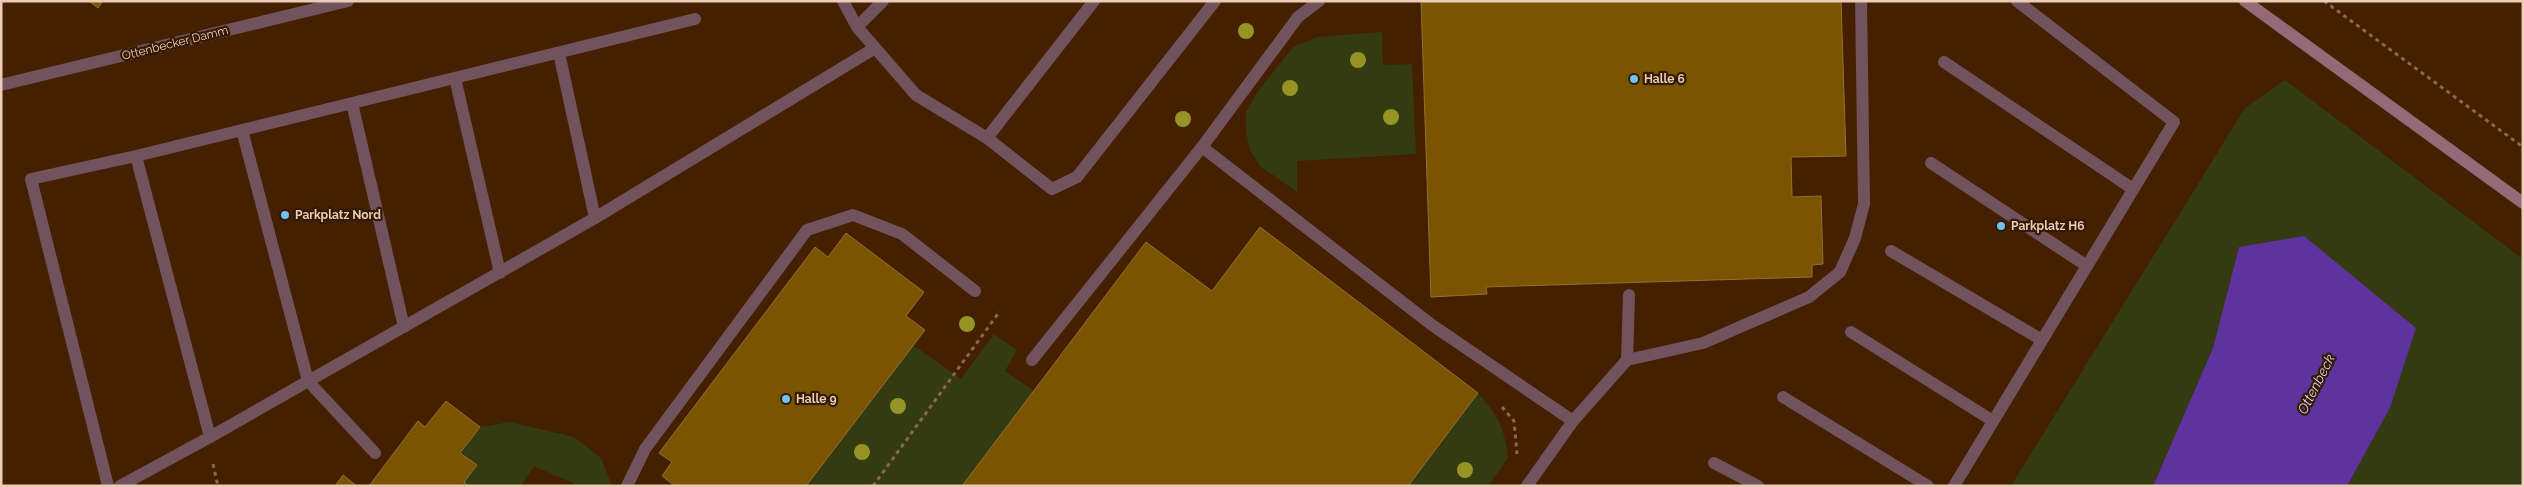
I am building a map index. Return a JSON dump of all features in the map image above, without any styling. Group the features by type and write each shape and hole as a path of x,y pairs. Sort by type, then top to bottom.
{"main road":[{"path":"2245,1 2523,203"}],"street":[{"name":"Ottenbecker Damm","path":"1,85 348,1"},
{"path":"843,1 857,27 916,94 987,138 1052,189 1078,177 1215,1"},
{"path":"857,27 883,1"},
{"path":"987,138 1094,1"},
{"path":"1032,360 1202,148 1298,17 1319,1"},
{"path":"1527,486 1573,421 1626,360 1703,343 1808,297 1840,272 1854,238 1864,204 1861,1"},
{"path":"1954,486 2174,122 2017,1"},
{"path":"108,486 31,179 136,156 694,19"},
{"path":"120,486 210,437 595,218 875,48"},
{"path":"559,53 595,218"},
{"path":"1944,62 2133,189"},
{"path":"455,78 500,273"},
{"path":"352,103 404,327"},
{"path":"242,130 308,381 375,454"},
{"path":"1202,148 1432,325 1573,421"},
{"path":"136,156 210,437"},
{"path":"1931,163 2087,266"},
{"path":"627,486 645,448 807,230 853,214 902,234 975,291"},
{"path":"1892,251 2042,340"},
{"path":"1626,360 1629,295"},
{"path":"1851,332 1993,421"},
{"path":"1784,397 1928,486"},
{"path":"1714,463 1758,486"}],"path":[{"path":"2324,1 2523,148"},
{"path":"872,486 1000,311"},
{"path":"1498,402 1514,421 1517,456"},
{"path":"213,462 218,486"}],"green space":[{"path":"1382,32 1383,65 1412,64 1416,154 1297,161 1297,192 1260,166 1250,150 1246,132 1246,112 1258,91 1293,47 1317,37"},
{"path":"2285,80 2523,259 2523,486 2347,486 2390,408 2239,247 2213,348 2153,486 2011,486 2245,108"},
{"path":"994,334 1017,350 1005,371 1034,391 962,486 806,486 913,345 961,379"},
{"path":"1478,393 1499,423 1505,438 1508,458 1488,486 1408,486"},
{"path":"510,422 574,437 601,458 612,486 575,486 575,484 534,466 521,486 468,486 464,482 477,465 460,453 480,427"}],"water":[{"name":"Ottenbeck","path":"2304,236 2416,328 2390,408 2347,486 2153,486 2213,348 2239,247"}],"building":[{"path":"89,1 103,1 98,8"},
{"name":"Halle 6","path":"1421,1 1841,1 1846,156 1791,157 1792,197 1821,196 1823,264 1812,265 1812,277 1486,287 1487,294 1431,297"},
{"path":"1260,227 1478,393 1408,486 962,486 1146,242 1212,291"},
{"name":"Halle 9","path":"846,233 924,292 906,316 925,330 806,486 675,486 662,476 672,462 659,453 815,247 828,257"},
{"path":"446,401 480,427 460,453 477,465 464,482 468,486 369,486 418,421 425,427"},
{"path":"343,475 357,486 335,486"}],"place":[{"name":"Halle 6","path":"1634,79"},
{"name":"Parkplatz Nord","path":"285,215"},
{"name":"Parkplatz H6","path":"2001,226"},
{"name":"Halle 9","path":"786,399"}]}
